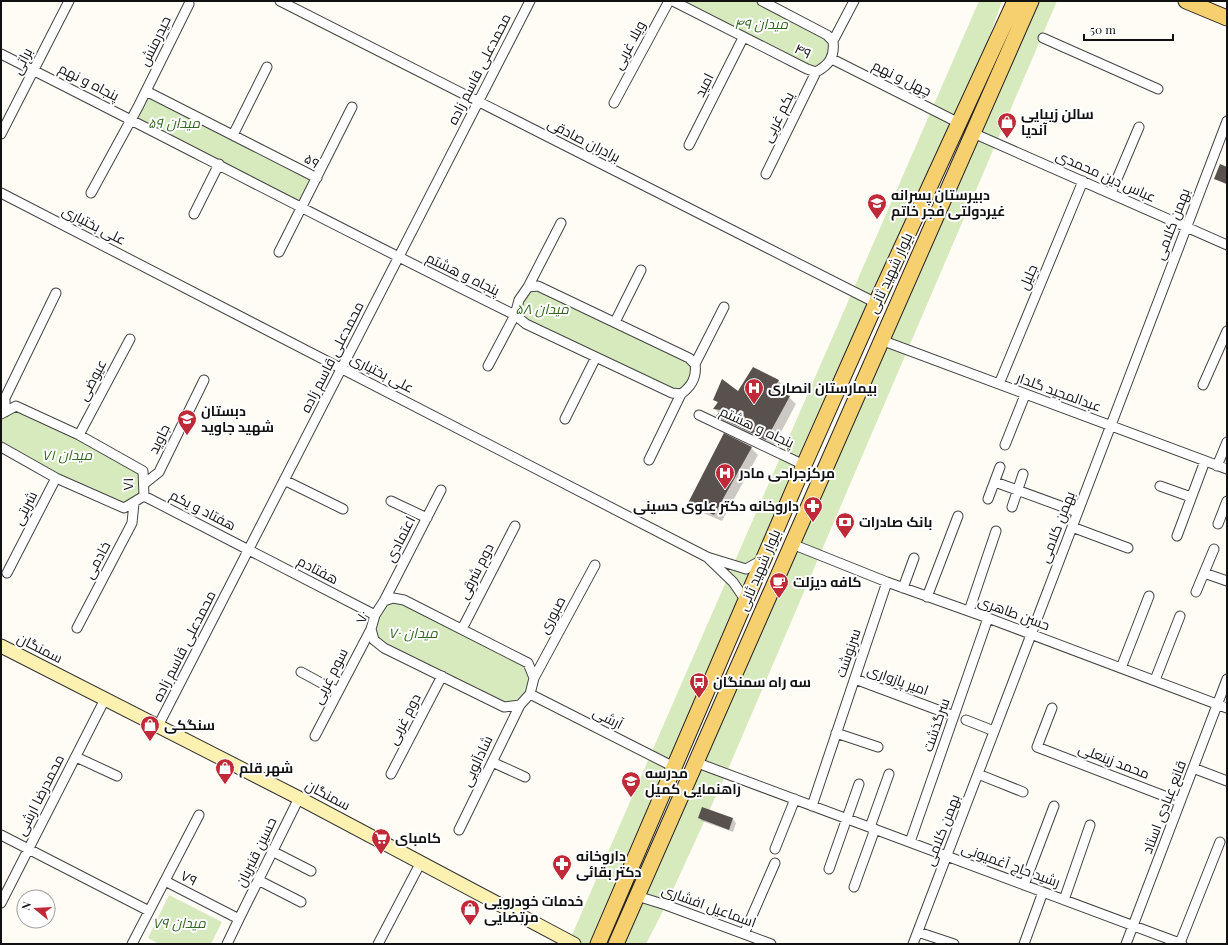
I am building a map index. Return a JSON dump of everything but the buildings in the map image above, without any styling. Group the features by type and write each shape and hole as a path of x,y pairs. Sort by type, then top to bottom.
{"main road":[{"name":"بلوار شهید ثانی","path":"598,944 804,465 876,303 1015,1"},
{"name":"بلوار شهید ثانی","path":"616,944 1031,1"},
{"path":"1186,1 1227,18"},
{"path":"773,536 792,544"},
{"name":"سمنگان","path":"1,646 299,798 574,944"},
{"path":"621,891 637,896"}],"street":[{"name":"براتی","path":"1,134 69,1"},
{"name":"برادران صادقی","path":"280,1 876,303"},
{"name":"محمدعلی قاسم زاده","path":"158,726 530,1"},
{"name":"ویلا غربی","path":"614,103 669,1"},
{"name":"۴۹","path":"673,1 743,38 816,72 832,59 834,50 833,41 827,35 763,1"},
{"path":"833,41 854,1"},
{"name":"حیدرمنش","path":"146,91 189,4"},
{"name":"امید","path":"689,145 743,38"},
{"path":"1043,38 1158,89"},
{"name":"پنجاه و نهم","path":"1,54 131,120"},
{"name":"چهل و نهم","path":"832,59 959,123"},
{"path":"233,135 267,67"},
{"name":"یکم غربی","path":"766,174 816,72"},
{"path":"91,193 146,91"},
{"name":"۵۹","path":"146,91 317,178 279,252"},
{"path":"317,178 352,107"},
{"path":"131,120 302,206 398,257"},
{"name":"بهمن کلامی","path":"913,944 1227,121"},
{"path":"1110,194 1140,127"},
{"name":"عباس دین محمدی","path":"973,133 1227,245"},
{"path":"194,214 219,164"},
{"name":"جلیل","path":"999,384 1083,182"},
{"name":"علی بختیاری","path":"1,193 707,557"},
{"path":"488,366 515,315 519,300 528,287 561,223"},
{"name":"پنجاه و هشتم","path":"398,257 515,315"},
{"path":"615,322 641,270"},
{"path":"528,287 538,286 546,289 689,358 695,364"},
{"path":"3,413 5,398 56,293"},
{"path":"649,460 681,394 693,382 696,373 695,364 724,307"},
{"path":"515,315 526,324 672,393 681,394"},
{"path":"1203,385 1227,331"},
{"name":"عیوضی","path":"79,435 130,339"},
{"name":"عبدالمجید گلدار","path":"881,340 1025,395 1227,469"},
{"path":"565,419 596,357"},
{"name":"جاوید","path":"144,484 159,472 204,380"},
{"path":"1005,445 1025,395"},
{"name":"۷۱","path":"1,447 56,478 124,508 144,496 143,471 79,435 16,406 3,413"},
{"name":"پنجاه و هشتم","path":"699,415 804,465"},
{"path":"1217,466 1227,442"},
{"path":"1177,536 1205,461"},
{"path":"988,499 1000,467"},
{"path":"1012,507 1023,474"},
{"name":"شربتی","path":"7,573 56,478"},
{"path":"284,480 343,509"},
{"path":"994,482 1077,512"},
{"path":"1160,486 1191,497"},
{"name":"اعتمادی","path":"384,601 441,490"},
{"name":"هفتاد و یکم","path":"144,496 249,549"},
{"path":"391,501 427,518"},
{"path":"1218,524 1227,501"},
{"name":"خادمی","path":"77,628 132,523 134,503"},
{"path":"927,597 958,516"},
{"name":"دوم شرقی","path":"462,629 515,526"},
{"path":"1072,527 1128,548"},
{"path":"969,611 996,531"},
{"name":"حسن طاهری","path":"792,544 887,582 988,618 1227,708"},
{"name":"هفتادم","path":"249,549 375,615"},
{"path":"1196,592 1214,549"},
{"path":"707,557 746,569 763,560"},
{"path":"707,557 733,582 746,601"},
{"path":"903,588 914,558"},
{"name":"صبوری","path":"534,678 595,565"},
{"path":"1204,573 1227,581"},
{"name":"سرنوشت","path":"812,806 887,582"},
{"path":"1121,668 1149,596"},
{"name":"۷۰","path":"520,704 504,707 384,648 374,640 371,629 375,615 384,601 393,598 404,600 528,663 534,678"},
{"path":"1154,680 1180,616"},
{"name":"سرگذشت","path":"910,842 988,618"},
{"name":"سوم غربی","path":"315,736 371,629"},
{"path":"301,672 338,692"},
{"name":"دوم غربی","path":"392,774 442,676"},
{"path":"520,704 530,694 534,678"},
{"name":"امیر پازواری","path":"854,679 954,716"},
{"name":"قانع عبادی استاد","path":"1126,944 1227,679"},
{"name":"آرشی","path":"530,694 674,767"},
{"name":"محمدرضا ارشی","path":"1,903 105,699"},
{"name":"شادآلویی","path":"459,830 520,704"},
{"name":"محمد زینعلی","path":"1052,708 1037,747 1180,802"},
{"path":"966,720 994,730"},
{"path":"836,733 878,747"},
{"path":"76,757 117,776"},
{"path":"492,762 525,777"},
{"name":"رشید حاج آغمیونی","path":"695,762 1181,944"},
{"path":"1193,768 1227,780"},
{"path":"854,887 889,774"},
{"path":"978,774 1023,792"},
{"path":"829,868 858,784"},
{"name":"حسین قنبریان","path":"239,919 299,798"},
{"path":"775,848 795,799"},
{"path":"1024,885 1054,806"},
{"path":"165,881 199,815"},
{"path":"1064,900 1090,824"},
{"path":"1,835 149,911"},
{"path":"1181,944 1220,842"},
{"path":"272,852 311,871"},
{"path":"378,944 421,862"},
{"path":"744,934 775,863"},
{"path":"258,880 301,902"},
{"name":"۷۹","path":"132,944 165,881 239,919"},
{"path":"1024,944 1043,892"},
{"name":"اسماعیل افشاری","path":"637,896 666,905 771,944"},
{"path":"226,944 239,919"},
{"path":"918,932 954,944"}],"green space":[{"name":"میدان ۴۹","path":"673,1 762,1 827,35 834,50 816,72"},
{"path":"979,1 1002,1 959,123 599,944 568,944"},
{"path":"1031,1 1057,1 726,774 666,905 646,944 616,944"},
{"name":"میدان ۵۹","path":"146,91 317,178 302,206 131,120"},
{"name":"میدان ۵۸","path":"538,286 689,358 696,373 681,394 521,320 519,300"},
{"name":"میدان ۷۱","path":"16,406 143,471 144,496 124,508 1,447 1,414"},
{"name":"میدان ۷۰","path":"393,598 528,663 534,678 520,705 504,707 374,640 375,615"},
{"name":"میدان ۷۹","path":"169,895 222,922 211,944 159,944 148,938"}],"place":[{"name":"سالن زیبایی آندیا","path":"1007,139"},
{"name":"دبیرستان پسرانه غیردولتی فجر خاتم","path":"877,220"},
{"name":"بیمارستان انصاری","path":"754,405"},
{"name":"دبستان شهید جاوید","path":"187,436"},
{"name":"مرکزجراحی مادر","path":"725,490"},
{"name":"داروخانه دکتر علوی حسینی","path":"813,523"},
{"name":"بانک صادرات","path":"845,539"},
{"name":"کافه دیزلت","path":"779,599"},
{"name":"سه راه سمنگان","path":"699,699"},
{"name":"سنگکی","path":"150,742"},
{"name":"شهر قلم","path":"225,785"},
{"name":"مدرسه راهنمایی کمیل","path":"631,798"},
{"name":"کامبای","path":"381,855"},
{"name":"داروخانه دکتر بقائی","path":"562,881"},
{"name":"خدمات خودرویی مرتضایی","path":"470,926"}]}
